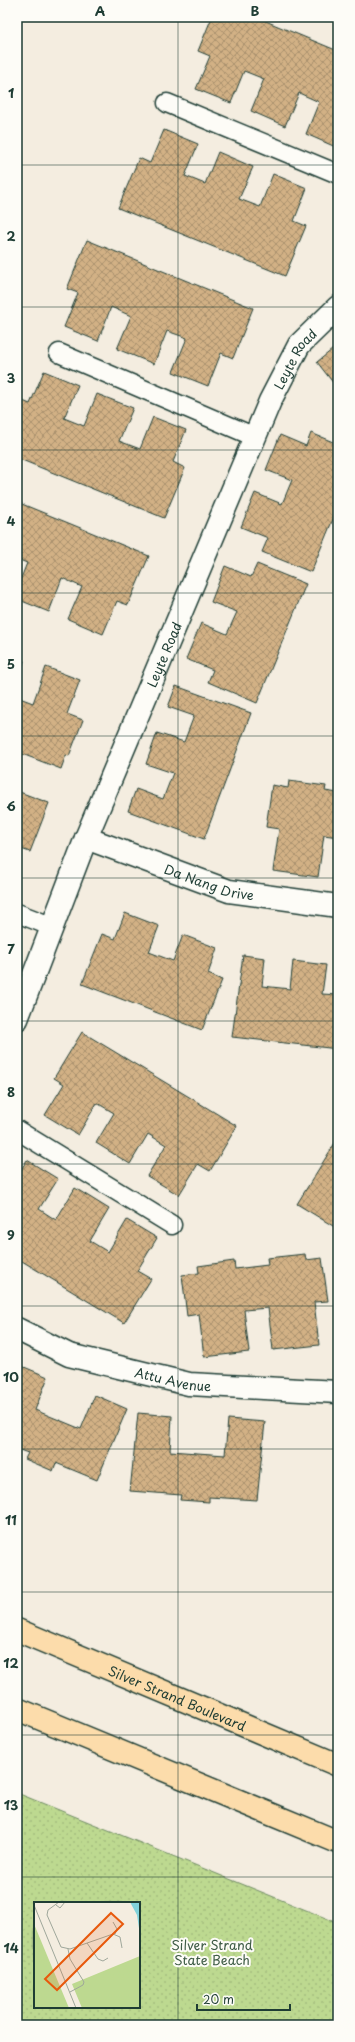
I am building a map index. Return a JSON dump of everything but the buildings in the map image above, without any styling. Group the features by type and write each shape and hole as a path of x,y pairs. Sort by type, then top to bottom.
{"highway":[{"name":"Silver Strand Boulevard","path":"17,1630 338,1765"},
{"path":"17,1709 338,1842"}],"street":[{"name":"Leyte Road","path":"17,1019 86,838 270,401 299,345 338,306"},
{"name":"Da Nang Drive","path":"86,838 229,891 338,906"},
{"name":"Attu Avenue","path":"17,1329 69,1354 189,1384 338,1392"}],"lane":[{"path":"167,103 338,174"},
{"path":"59,353 255,437"},
{"path":"17,913 53,927"},
{"path":"17,1130 172,1224"}],"green space":[{"name":"Silver Strand State Beach","path":"17,1793 338,1923 338,2025 17,2025"}]}
